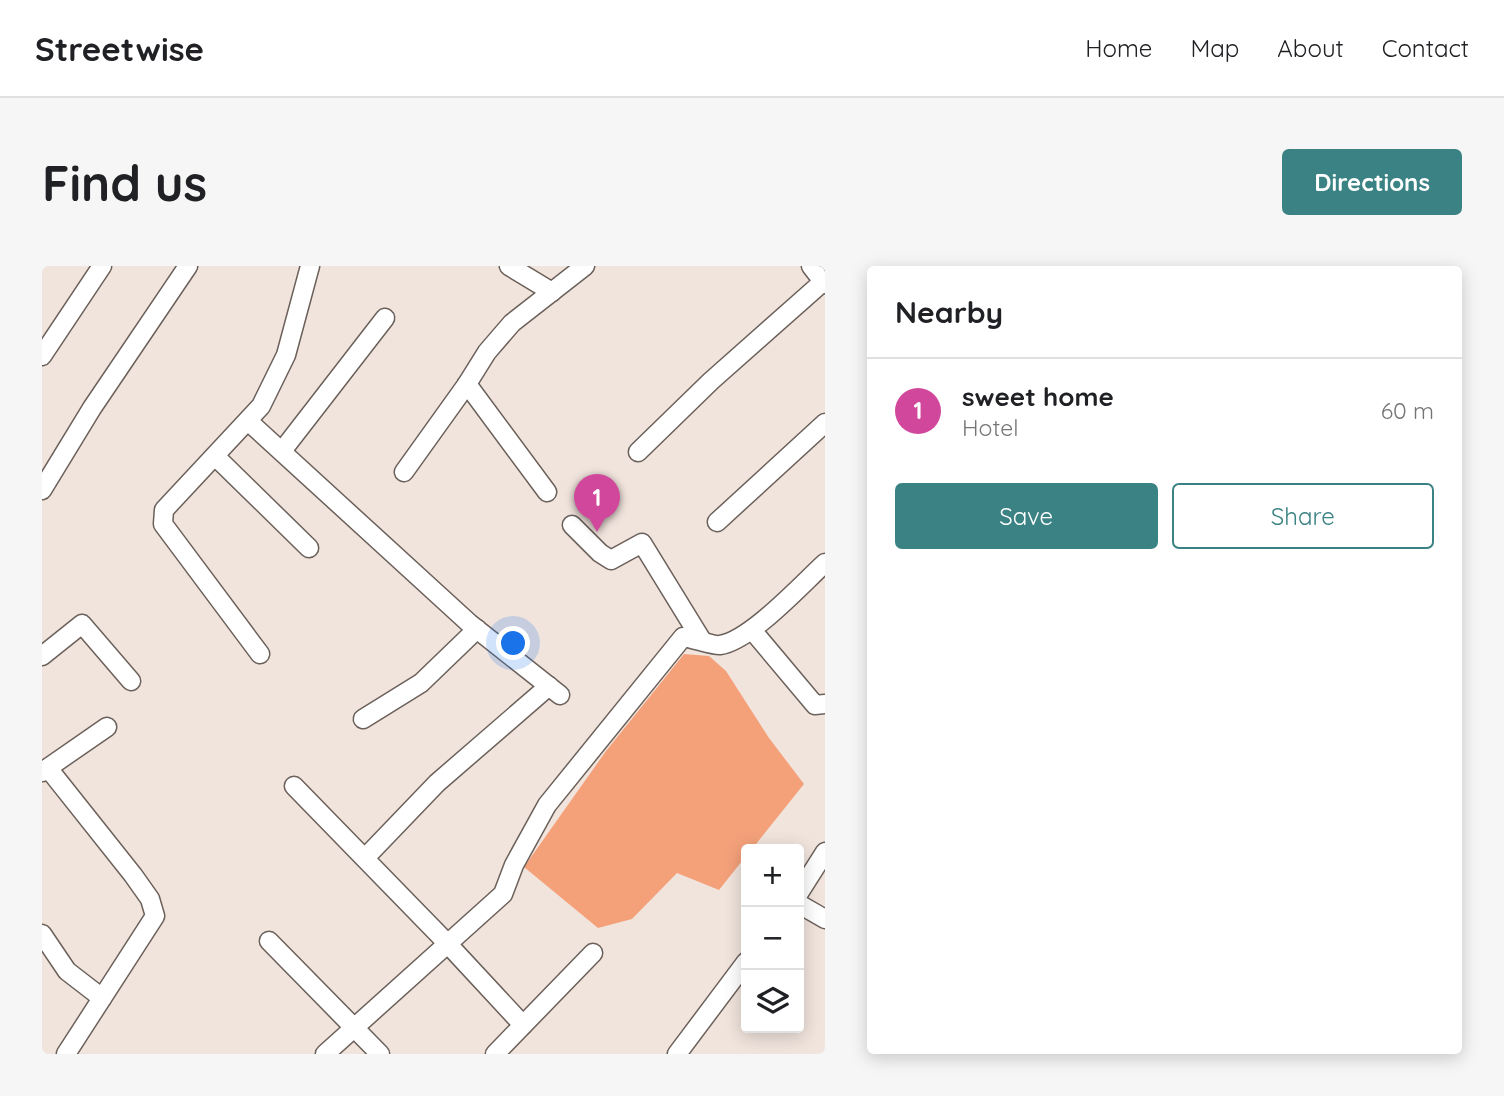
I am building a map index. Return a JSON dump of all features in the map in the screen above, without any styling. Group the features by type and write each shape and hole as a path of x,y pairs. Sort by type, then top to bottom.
{"street":[{"path":"42,356 102,266"},
{"path":"42,491 92,408 188,266"},
{"path":"260,654 163,524 164,510 261,406 286,355 310,266"},
{"path":"509,266 552,292"},
{"path":"404,472 487,352 512,323 585,266"},
{"path":"638,453 711,381 824,282 811,266"},
{"path":"282,451 385,318"},
{"path":"467,384 547,492"},
{"path":"248,421 477,629 554,690 437,783 365,858"},
{"path":"717,522 825,423"},
{"path":"215,456 309,548"},
{"path":"572,525 600,553 611,560 642,543 701,639"},
{"path":"325,1054 446,942 503,894 514,865 547,805 683,637 701,639 718,646 732,642 752,630 825,563"},
{"path":"42,656 82,624 131,681"},
{"path":"363,719 421,683 477,629"},
{"path":"752,630 816,705 825,704"},
{"path":"66,1054 155,916 150,899 133,875 45,770 107,727"},
{"path":"294,786 523,1025"},
{"path":"804,885 825,852"},
{"path":"804,907 825,919"},
{"path":"42,934 67,971 102,998"},
{"path":"269,941 380,1054"},
{"path":"495,1054 593,953"},
{"path":"677,1054 741,969"}],"shaded area":[{"path":"684,654 709,656 726,671 769,738 804,784 756,844 741,844 741,862 719,890 677,873 632,919 598,928 524,867 606,751"}],"place":[{"name":"sweet home","path":"597,532"}]}
